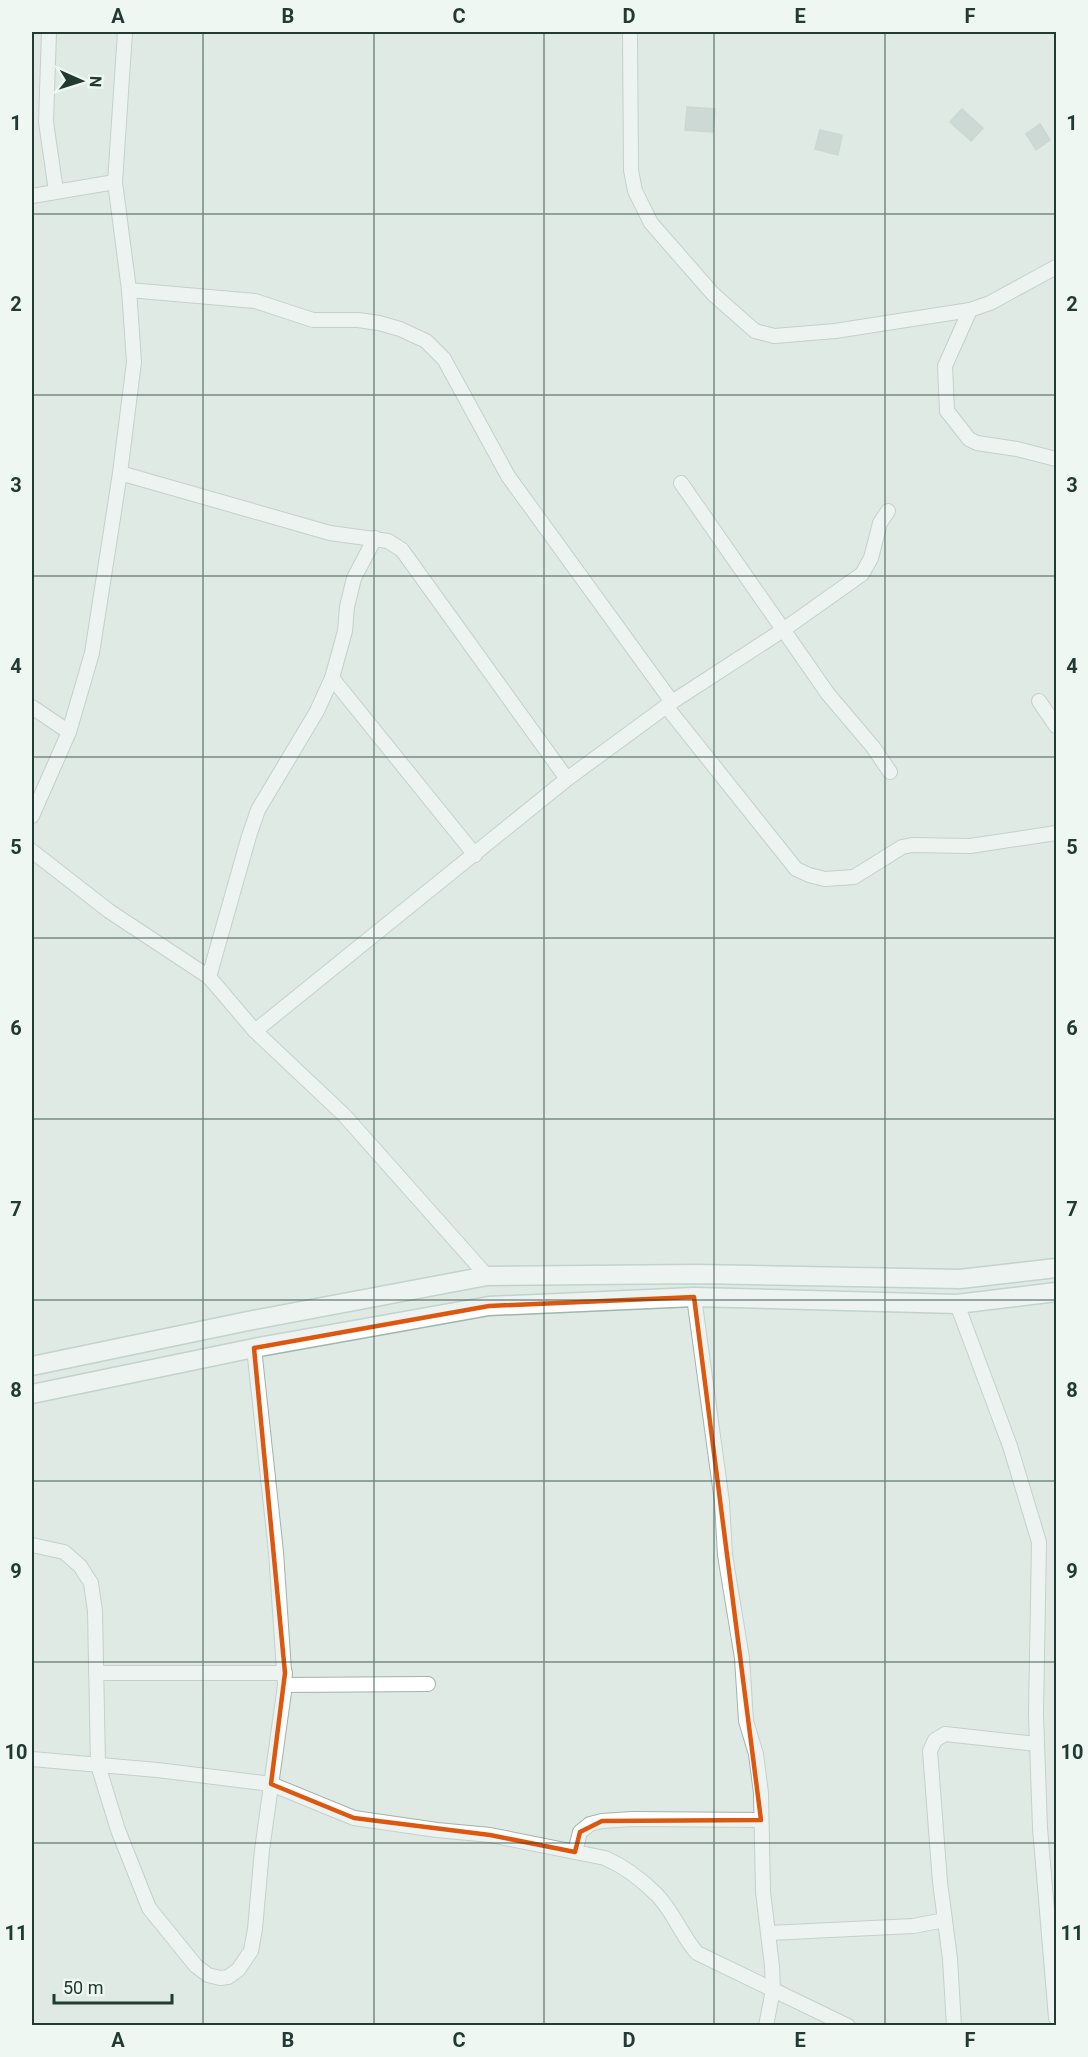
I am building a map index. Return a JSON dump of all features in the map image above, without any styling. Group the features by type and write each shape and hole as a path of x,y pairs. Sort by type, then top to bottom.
{"street":[{"path":"49,32 46,122 56,191"},
{"path":"32,816 69,732 92,653 120,472 134,362 129,290 115,182 125,32"},
{"path":"630,32 631,170 641,208 651,223 713,294 754,331 774,336 834,331 970,310 990,303 1056,267"},
{"path":"32,196 115,182"},
{"path":"129,290 255,301 313,320 358,320 380,323 426,341 444,359 508,476 669,704 796,869 825,879 854,877 902,847 912,845 970,846 1056,833"},
{"path":"970,310 945,366 947,411 969,439 977,443 1017,449 1056,459"},
{"path":"120,472 342,536 388,541 402,550 567,779"},
{"path":"681,483 828,694 873,747 890,772"},
{"path":"255,1031 567,779 669,704 783,630 862,574 872,558 880,523 888,511"},
{"path":"209,977 258,810 317,711 332,678 345,631 347,607 354,578 375,538"},
{"path":"332,678 475,855"},
{"path":"1039,701 1056,726"},
{"path":"32,707 69,732"},
{"path":"32,851 109,912 209,977 255,1031 344,1115 486,1276"},
{"path":"32,1366 259,1319 486,1276 697,1274 960,1279 1056,1268"},
{"path":"32,1394 254,1348 489,1306 694,1297 957,1304 1056,1292"},
{"path":"694,1297 721,1490 725,1555 742,1658 746,1721 756,1754 761,1793 763,1892 769,1933 773,1990 766,2025"},
{"path":"957,1304 1010,1446 1039,1542 1037,1744 1040,1828 1056,2018"},
{"path":"32,1545 64,1552 80,1566 91,1583 95,1611 98,1765 118,1830 149,1908 196,1966 208,1975 228,1977 238,1970 250,1951 255,1929 285,1679 276,1552 254,1348"},
{"path":"96,1673 428,1684"},
{"path":"954,2025 930,1751 935,1740 945,1734 1037,1744"},
{"path":"32,1759 157,1770 271,1784 354,1818 490,1835 605,1858 618,1864 657,1894 688,1943 697,1953 848,2025"},
{"path":"575,1852 580,1832 590,1824 602,1821 632,1819 761,1820"},
{"path":"769,1933 913,1926 945,1920"}],"highlighted area":[{"path":"694,1297 761,1820 602,1821 580,1832 575,1852 490,1835 354,1818 271,1784 285,1673 254,1348 489,1306"}],"building":[{"path":"687,107 715,109 713,132 685,130"},
{"path":"962,109 983,128 971,141 950,122"},
{"path":"1040,124 1050,140 1036,150 1026,134"},
{"path":"820,130 842,135 838,155 815,149"}]}
